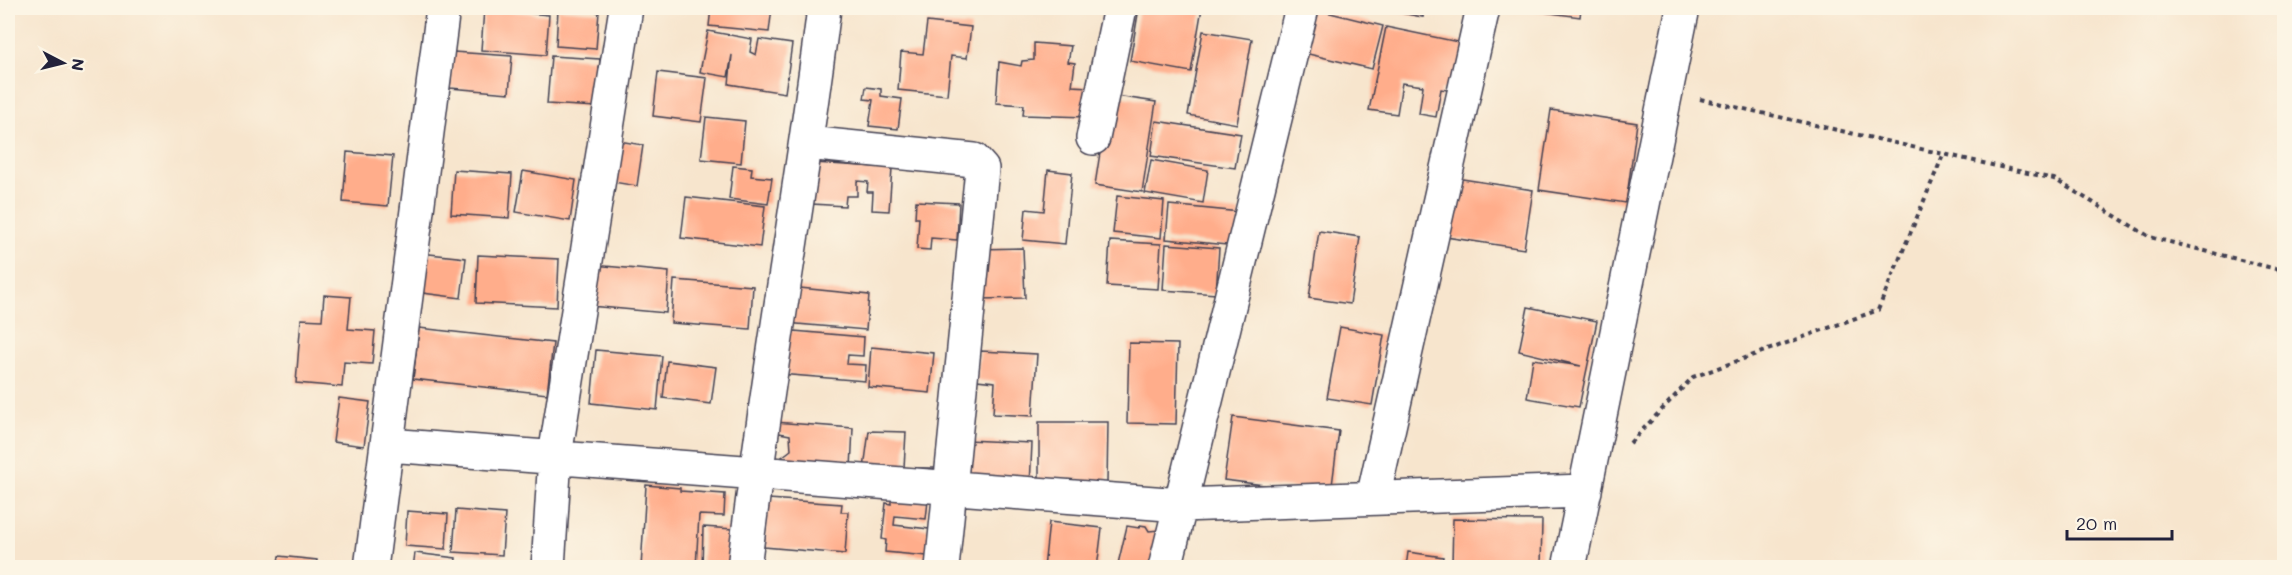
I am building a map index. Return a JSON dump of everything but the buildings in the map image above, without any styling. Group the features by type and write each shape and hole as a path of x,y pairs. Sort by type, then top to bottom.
{"street":[{"path":"370,567 388,445 443,8"},
{"path":"548,567 555,456 626,8"},
{"path":"744,567 755,472 807,143 824,8"},
{"path":"1093,138 1120,8"},
{"path":"1165,567 1302,8"},
{"path":"1373,498 1483,8"},
{"path":"1569,567 1664,91 1683,8"},
{"path":"807,143 974,160 982,169 983,182 948,489 942,567"},
{"path":"388,445 1181,505 1585,491"}],"path":[{"path":"1664,91 2054,179 2150,237 2284,271"},
{"path":"1623,450 1693,377 1878,310 1944,153"}]}
